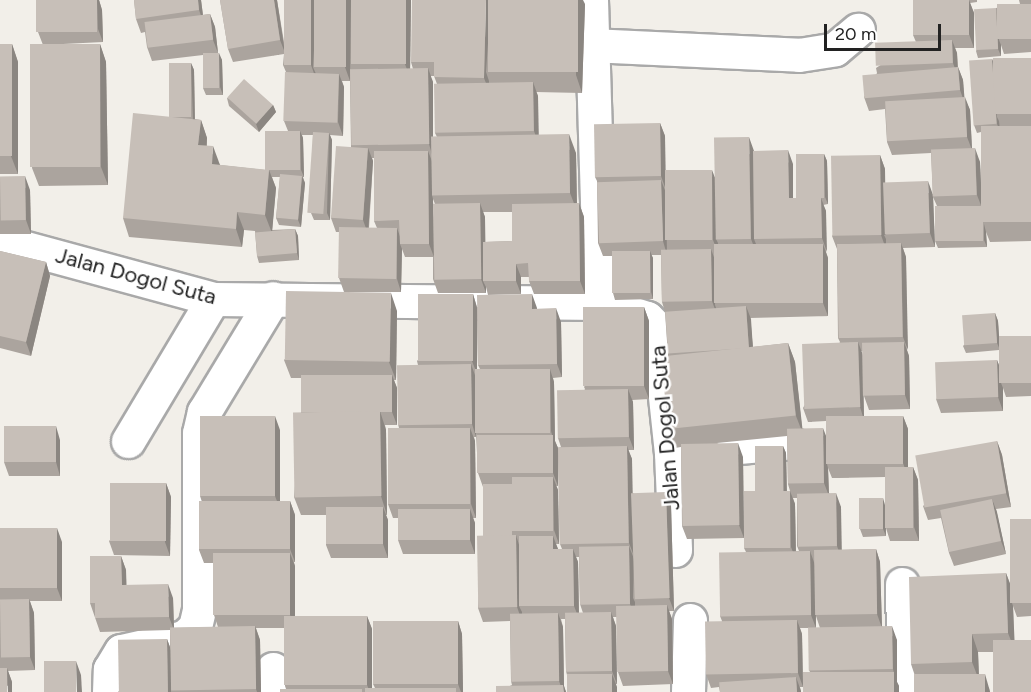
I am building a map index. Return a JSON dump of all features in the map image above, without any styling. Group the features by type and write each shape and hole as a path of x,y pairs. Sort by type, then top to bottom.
{"street":[{"path":"591,0 590,45 600,303"},
{"path":"590,45 799,56 835,49 858,30"},
{"name":"Jalan Dogol Suta","path":"0,241 213,299 600,303 646,318 656,327 671,453 675,550"},
{"path":"108,692 110,669 121,651 184,637 195,627 199,610 199,433 204,412 273,298"},
{"path":"128,441 213,299"},
{"path":"671,453 784,444"},
{"path":"902,584 904,692"},
{"path":"688,692 690,620"}],"building":[{"path":"36,0 97,0 97,32 36,32"},
{"path":"134,0 198,0 199,10 136,19"},
{"path":"220,0 274,0 280,40 228,49"},
{"path":"284,0 311,0 311,65 284,65"},
{"path":"314,0 346,0 346,67 314,67"},
{"path":"351,0 406,0 406,64 351,64"},
{"path":"412,0 486,0 484,78 434,77 434,62 411,62"},
{"path":"488,0 578,0 578,72 488,72"},
{"path":"913,0 969,0 969,35 913,35"},
{"path":"997,4 1031,4 1031,39 997,39"},
{"path":"996,8 998,49 976,50 974,9"},
{"path":"210,14 213,40 148,48 144,22"},
{"path":"952,40 953,63 876,66 875,43"},
{"path":"0,44 12,44 12,156 0,156"},
{"path":"30,44 100,44 100,167 30,167"},
{"path":"203,53 219,53 219,88 203,88"},
{"path":"993,58 1031,58 1031,114 993,114"},
{"path":"992,59 997,124 974,125 969,61"},
{"path":"169,63 191,63 191,117 169,117"},
{"path":"958,67 960,90 864,98 862,75"},
{"path":"428,68 429,144 351,145 350,69"},
{"path":"285,72 339,74 337,123 283,121"},
{"path":"244,79 273,105 256,124 227,98"},
{"path":"533,82 534,131 435,133 434,84"},
{"path":"965,97 967,137 887,141 885,101"},
{"path":"133,113 201,120 198,145 213,146 212,164 269,170 265,215 237,212 236,229 123,218"},
{"path":"660,123 661,176 595,177 594,124"},
{"path":"981,126 1031,126 1031,222 981,222"},
{"path":"265,131 300,131 300,170 265,170"},
{"path":"313,132 329,133 323,214 307,213"},
{"path":"569,134 570,193 432,195 431,136"},
{"path":"749,137 751,239 716,240 714,138"},
{"path":"336,146 368,148 363,220 331,218"},
{"path":"975,148 977,195 933,197 931,150"},
{"path":"788,150 789,198 821,198 822,238 754,239 753,151"},
{"path":"374,151 428,151 429,244 400,244 399,220 374,221"},
{"path":"796,154 824,154 824,198 796,198"},
{"path":"880,155 881,235 832,236 831,156"},
{"path":"665,170 712,170 712,240 665,240"},
{"path":"280,174 302,176 298,220 276,218"},
{"path":"0,176 25,176 26,220 1,220"},
{"path":"661,180 663,241 599,243 597,182"},
{"path":"928,181 930,233 885,235 883,183"},
{"path":"480,203 481,279 434,280 433,204"},
{"path":"579,203 580,281 529,281 528,263 516,264 516,281 483,281 483,242 512,241 512,204"},
{"path":"935,206 983,206 983,241 935,241"},
{"path":"339,227 397,228 396,279 338,278"},
{"path":"295,229 297,253 257,256 255,232"},
{"path":"901,243 903,337 839,338 837,244"},
{"path":"714,244 823,244 823,303 714,303"},
{"path":"711,249 712,301 662,302 661,250"},
{"path":"0,251 46,262 26,342 0,336"},
{"path":"612,251 650,251 650,293 612,293"},
{"path":"286,291 391,293 390,362 285,360"},
{"path":"418,294 473,294 473,361 418,361"},
{"path":"532,294 532,309 556,308 557,364 478,365 477,295"},
{"path":"746,306 749,348 668,354 665,312"},
{"path":"583,307 644,307 644,386 583,386"},
{"path":"995,313 997,343 964,345 962,315"},
{"path":"999,336 1031,336 1031,383 999,383"},
{"path":"858,342 860,407 804,409 802,344"},
{"path":"904,342 905,395 863,396 862,343"},
{"path":"788,343 796,416 668,429 661,356"},
{"path":"997,360 998,397 936,399 935,362"},
{"path":"471,364 472,424 398,425 397,365"},
{"path":"475,369 550,369 550,433 475,433"},
{"path":"301,375 392,375 392,412 301,412"},
{"path":"628,389 629,437 558,438 557,390"},
{"path":"380,411 381,496 294,498 293,413"},
{"path":"200,416 275,416 275,496 200,496"},
{"path":"826,416 903,416 903,464 826,464"},
{"path":"4,426 56,426 56,462 4,462"},
{"path":"388,428 470,428 470,504 388,504"},
{"path":"823,428 824,483 788,484 787,429"},
{"path":"477,435 553,435 553,473 477,473"},
{"path":"997,441 1006,493 924,508 915,455"},
{"path":"738,443 739,525 682,526 681,444"},
{"path":"627,446 629,543 560,544 558,447"},
{"path":"755,446 783,446 783,491 755,491"},
{"path":"885,467 913,467 913,528 885,528"},
{"path":"512,477 553,477 553,531 512,531"},
{"path":"110,483 166,483 166,541 110,541"},
{"path":"483,484 512,484 512,536 483,536"},
{"path":"744,491 790,491 790,548 744,548"},
{"path":"666,492 670,598 635,599 631,493"},
{"path":"836,493 837,546 798,547 797,494"},
{"path":"859,498 883,498 883,529 859,529"},
{"path":"992,499 1001,541 949,552 940,510"},
{"path":"199,501 290,501 290,549 199,549"},
{"path":"326,507 383,507 383,544 326,544"},
{"path":"398,509 470,509 470,540 398,540"},
{"path":"1010,519 1031,519 1031,603 1010,603"},
{"path":"0,528 57,528 57,588 0,588"},
{"path":"516,535 517,607 478,608 477,536"},
{"path":"519,536 553,536 553,549 573,549 574,606 519,606"},
{"path":"629,546 630,604 580,605 579,547"},
{"path":"876,549 877,614 815,615 814,550"},
{"path":"810,551 811,615 720,617 719,553"},
{"path":"213,553 290,553 290,615 213,615"},
{"path":"90,556 121,556 122,585 168,584 169,617 95,618 95,603 90,603"},
{"path":"1006,573 1008,633 972,634 972,662 911,664 909,577"},
{"path":"29,599 30,657 1,657 0,600"},
{"path":"667,605 668,671 617,672 616,606"},
{"path":"611,612 612,671 566,672 565,613"},
{"path":"558,613 559,681 511,682 510,614"},
{"path":"284,616 367,616 367,685 284,685"},
{"path":"797,620 798,673 706,675 705,622"},
{"path":"373,621 458,621 458,684 373,684"},
{"path":"255,626 256,689 171,690 170,627"},
{"path":"892,626 893,669 809,670 808,627"},
{"path":"167,639 168,692 119,692 118,640"},
{"path":"993,640 1031,640 1031,692 993,692"},
{"path":"44,661 76,661 76,692 44,692"},
{"path":"0,668 7,668 7,692 0,692"},
{"path":"803,672 894,672 894,692 803,692"},
{"path":"567,674 612,674 612,692 567,692"},
{"path":"914,674 985,674 985,692 914,692"},
{"path":"796,677 797,692 720,692 719,682"},
{"path":"563,685 564,692 496,692 496,686"},
{"path":"365,688 456,688 456,692 365,692"},
{"path":"280,689 362,689 362,692 280,692"}]}
